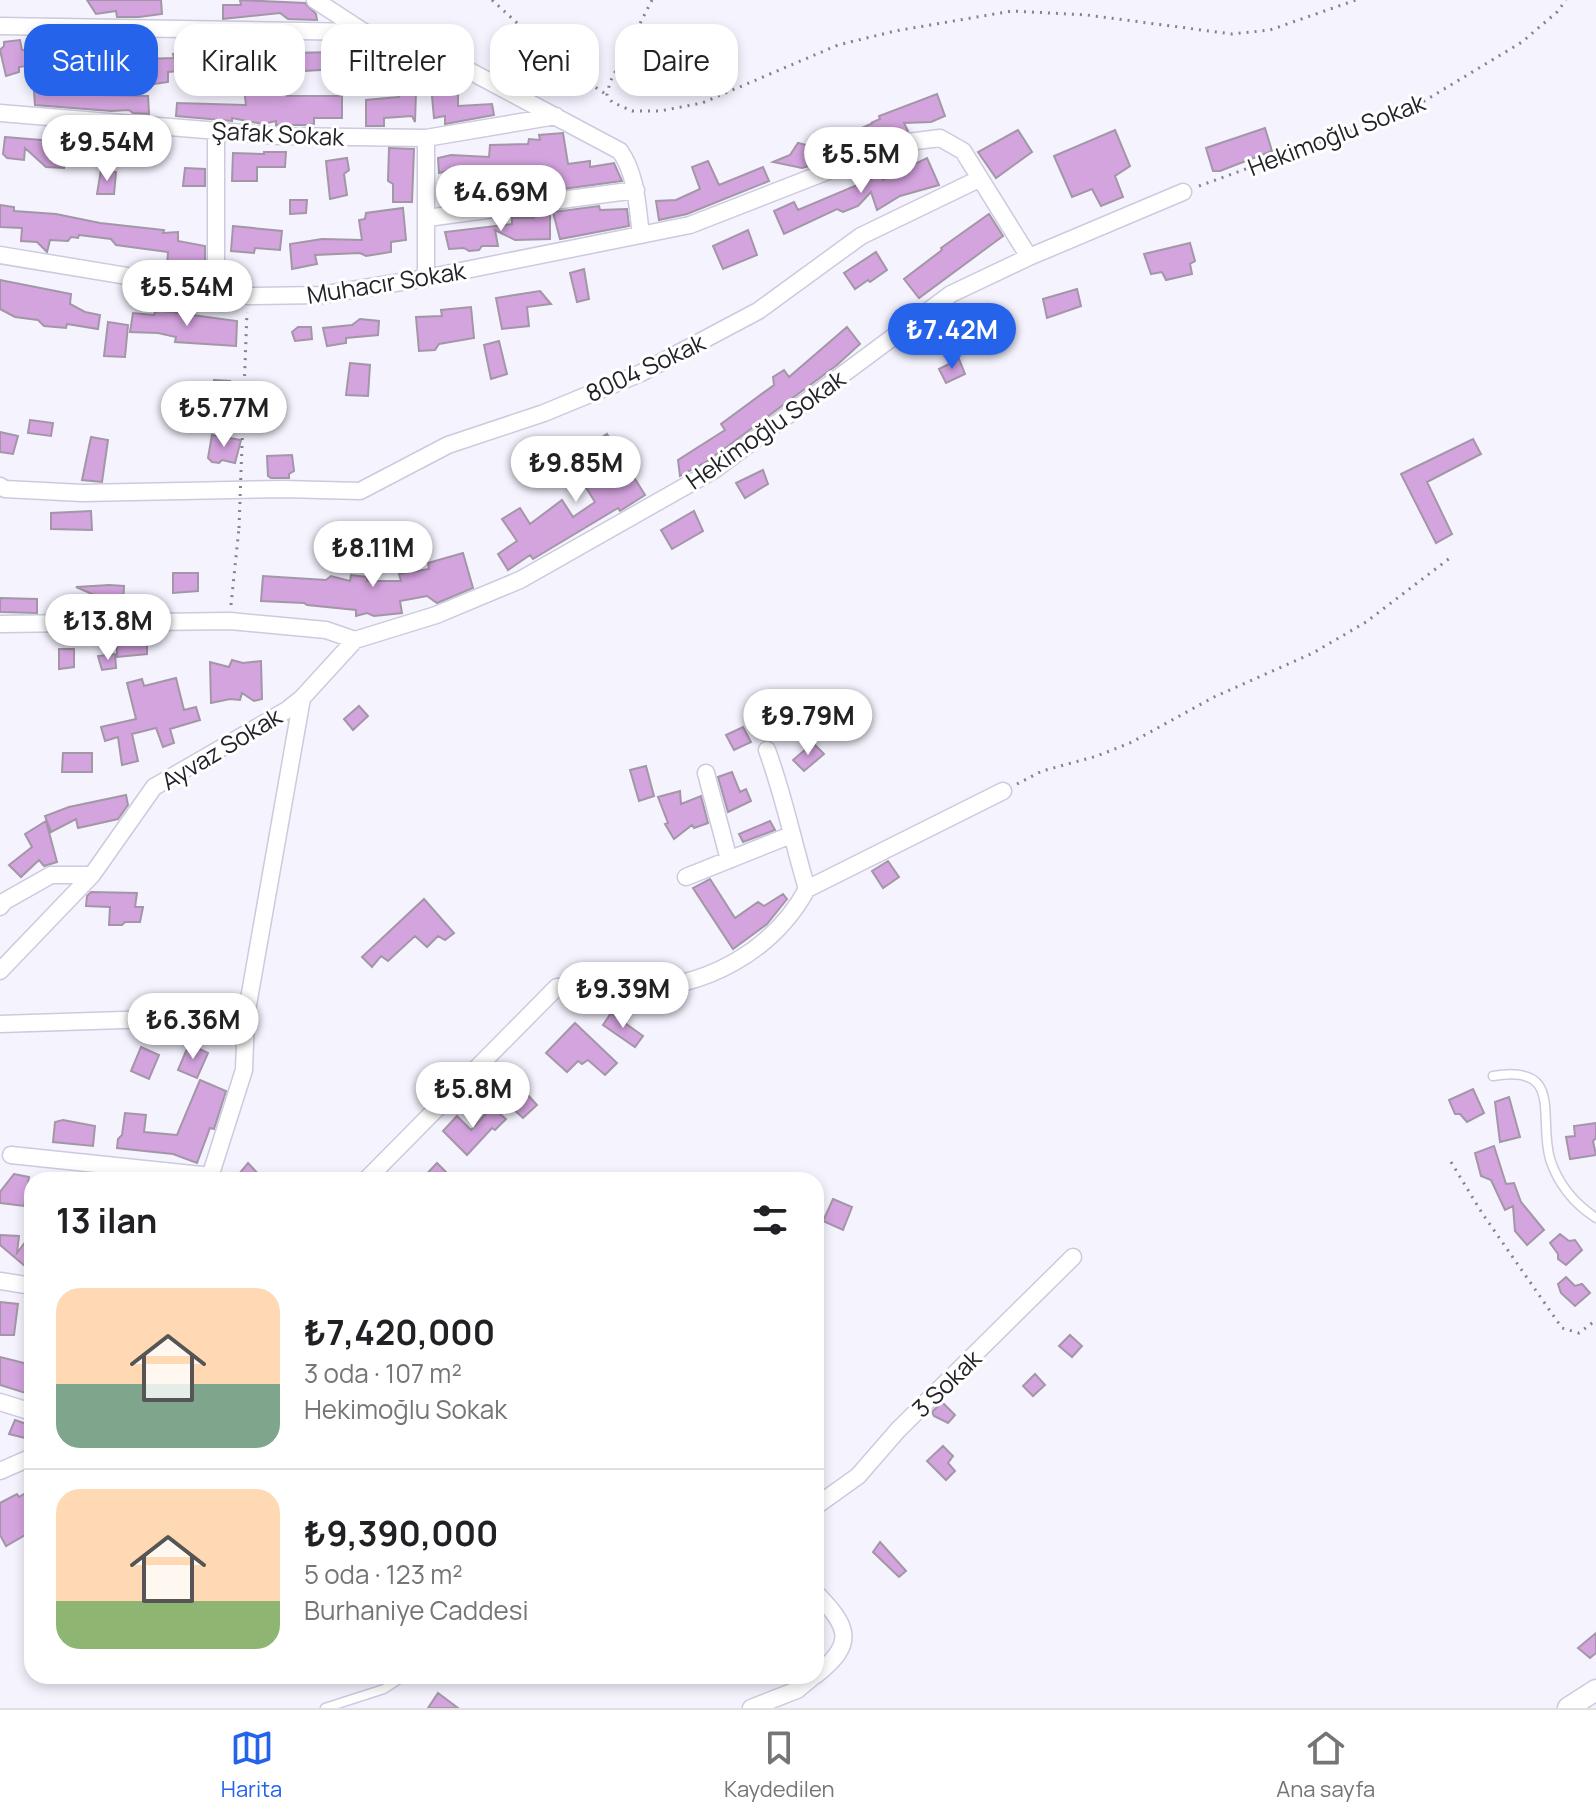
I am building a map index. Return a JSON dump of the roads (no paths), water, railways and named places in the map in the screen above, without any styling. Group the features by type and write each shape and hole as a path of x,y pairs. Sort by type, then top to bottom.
{"street":[{"path":"315,0 352,24"},
{"path":"0,26 321,31"},
{"path":"474,73 620,151 630,166 641,235"},
{"name":"Şafak Sokak","path":"0,113 279,136 426,138 556,116"},
{"path":"216,130 216,291"},
{"path":"426,138 426,278"},
{"name":"Muhacır Sokak","path":"0,255 248,296 321,295 426,278 690,225 900,143 940,138 963,151 1029,257"},
{"name":"8004 Sokak","path":"0,486 5,489 82,493 283,489 360,491 448,445 544,413 641,373 758,311 861,236 979,179"},
{"path":"427,218 636,190"},
{"name":"Hekimoğlu Sokak","path":"355,640 436,615 548,565 714,470 951,294 1029,257 1183,192"},
{"path":"0,624 230,621 326,630 355,640"},
{"name":"Ayvaz Sokak","path":"0,971 92,875 154,787 287,710 355,640"},
{"path":"212,1172 244,1070 246,1016 302,698"},
{"path":"767,750 784,794 791,835 807,889"},
{"path":"706,773 729,860"},
{"path":"374,1172 557,987 582,985 630,989 680,984 730,966 763,944 796,909 807,889 1003,791"},
{"path":"686,877 791,835"},
{"path":"0,907 5,901 51,875 92,875"},
{"path":"0,1024 246,1016"},
{"path":"11,1155 158,1172"},
{"name":"3 Sokak","path":"824,1500 858,1476 898,1430 1073,1257"},
{"path":"0,1281 24,1285"},
{"path":"0,1402 24,1410"},
{"path":"0,1471 24,1460"},
{"path":"824,1601 844,1627 842,1645 835,1660 824,1668"},
{"path":"751,1708 797,1690 804,1684"},
{"path":"1568,1708 1596,1690"}],"lane":[{"path":"1493,1076 1516,1072 1539,1085 1545,1097 1548,1148 1555,1171 1575,1201 1596,1218"},
{"path":"325,1708 392,1684"}]}
